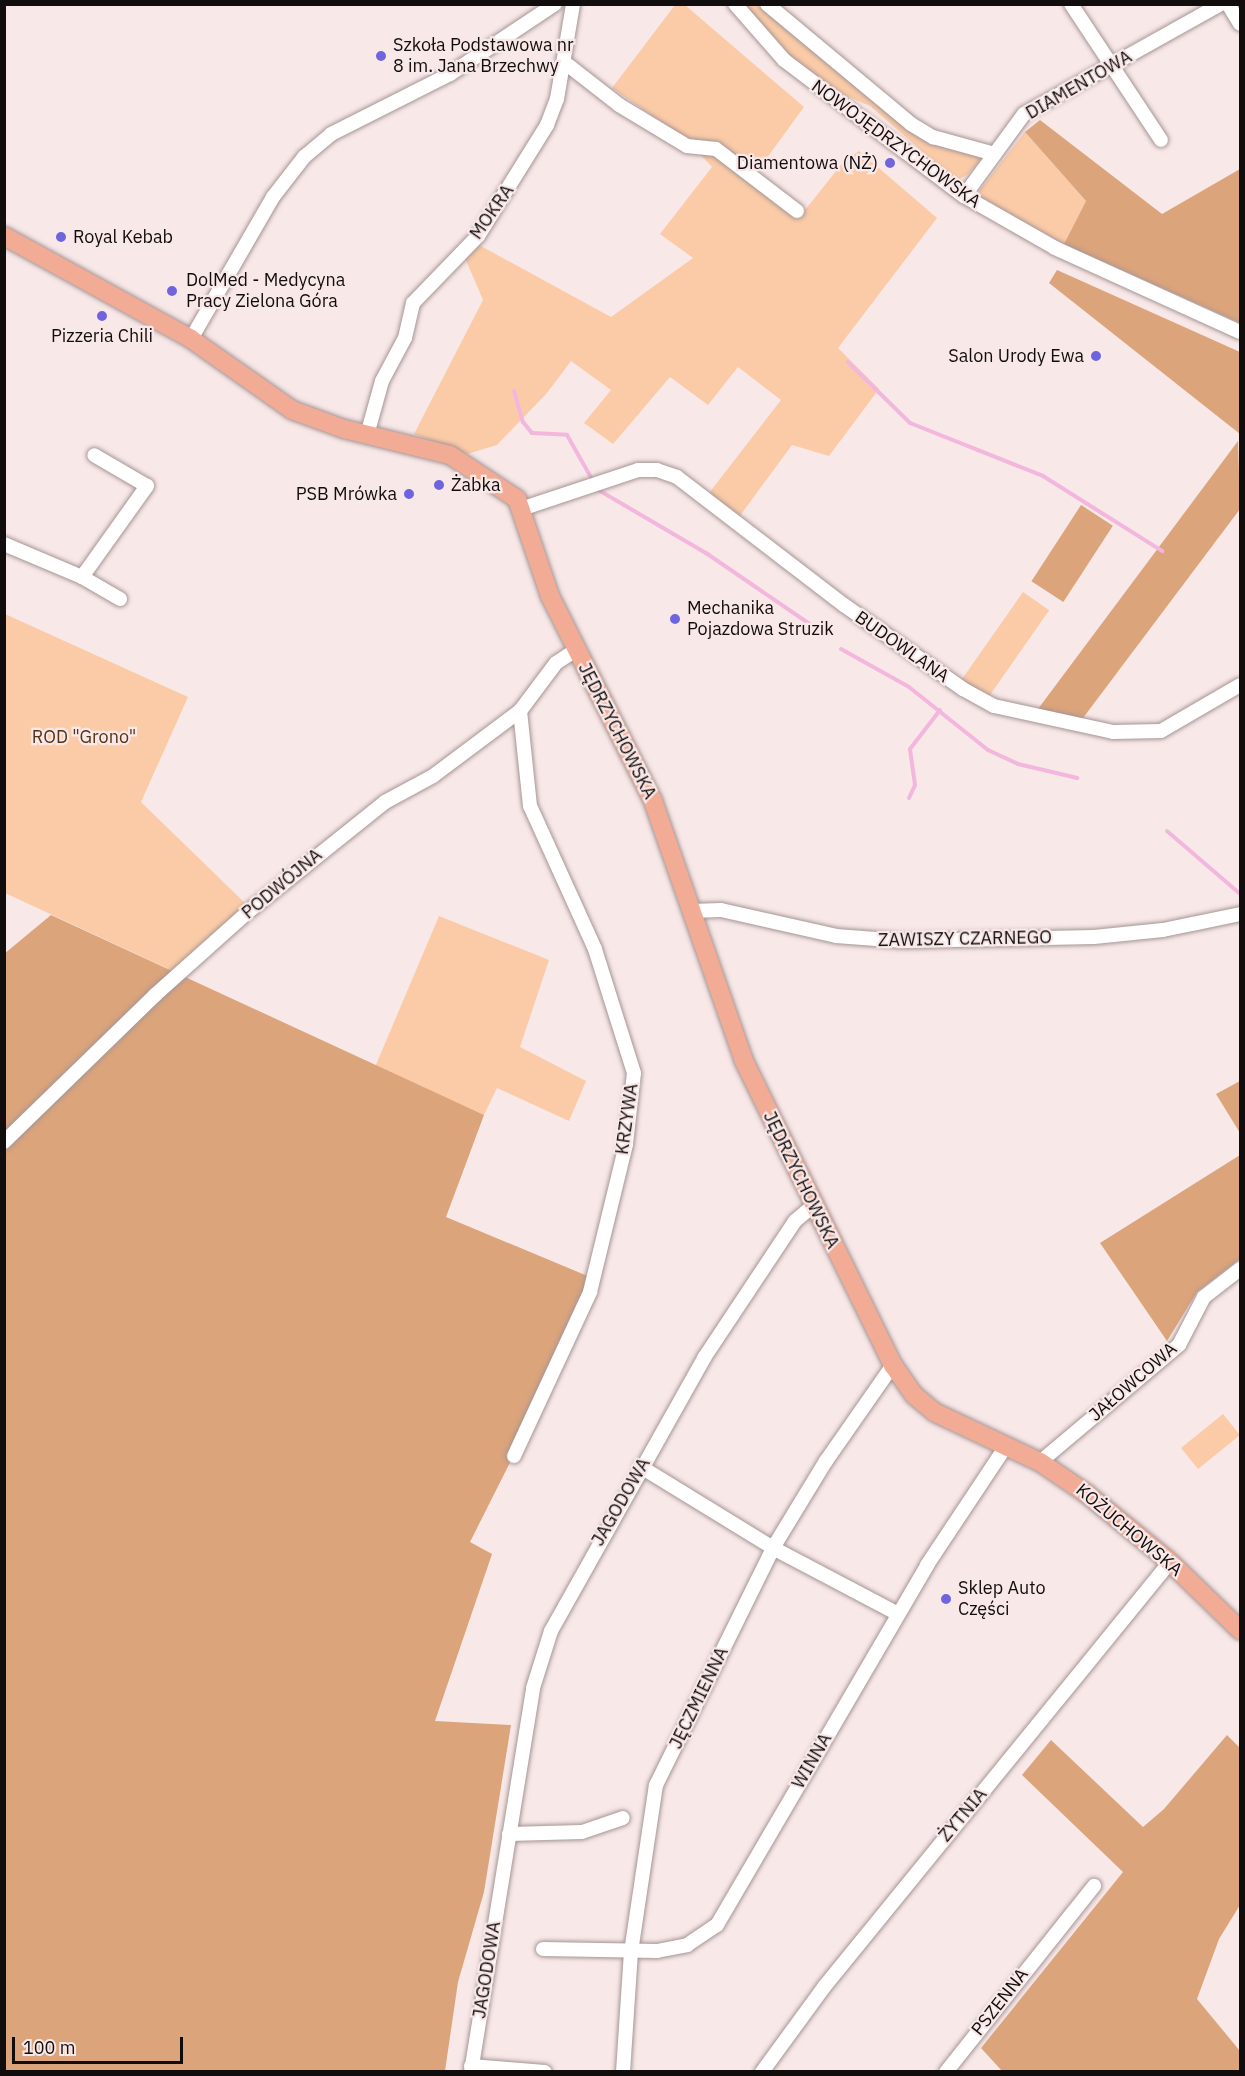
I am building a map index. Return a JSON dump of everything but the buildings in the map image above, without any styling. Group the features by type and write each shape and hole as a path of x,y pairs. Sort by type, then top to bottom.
{"main road":[{"path":"4,236 191,339 278,402 310,418 367,435 450,455 509,492 524,508"},
{"name":"JĘDRZYCHOWSKA","path":"524,508 550,596 649,791 734,1038 813,1206 893,1365 914,1395 934,1412 1006,1446"},
{"name":"KOŻUCHOWSKA","path":"1006,1446 1040,1462 1087,1494 1170,1562 1240,1630"}],"street":[{"path":"191,339 273,197 304,157 331,134 450,74 555,4"},
{"name":"MOKRA","path":"367,435 382,381 405,338 413,303 478,236 547,125 555,103 564,62 573,4"},
{"name":"NOWOJĘDRZYCHOWSKA","path":"735,4 784,60 964,196 1055,248 1240,332"},
{"path":"767,4 911,124 933,136 995,154"},
{"path":"1071,4 1161,140"},
{"name":"DIAMENTOWA","path":"964,196 1024,114 1221,4"},
{"path":"1228,4 1240,24"},
{"path":"564,62 619,105 687,146 716,149 796,211"},
{"path":"82,577 147,486 94,455"},
{"name":"BUDOWLANA","path":"524,508 638,470 657,470 677,477 844,605 963,689 994,706 1113,732 1161,730 1240,685"},
{"path":"4,544 82,577 120,599"},
{"name":"PODWÓJNA","path":"4,1142 147,1002 249,911 385,802 433,776 520,711 556,663 576,650"},
{"name":"KRZYWA","path":"514,1456 590,1292 626,1144 634,1073 595,950 530,806 520,711"},
{"name":"ZAWISZY CZARNEGO","path":"691,911 721,910 836,936 903,942 1094,937 1163,930 1240,914"},
{"name":"JAGODOWA","path":"471,2069 509,1834 542,1657 562,1606 718,1337 795,1221 813,1206"},
{"name":"JAŁOWCOWA","path":"1040,1462 1179,1345 1204,1297 1240,1269"},
{"name":"JĘCZMIENNA","path":"623,2072 631,1952 656,1785 773,1548 825,1461 893,1365"},
{"name":"WINNA","path":"543,1949 631,1952 687,1945 717,1925 898,1614 1006,1446"},
{"path":"641,1467 773,1548 898,1614"},
{"name":"ŻYTNIA","path":"762,2072 824,1987 1170,1562"},
{"path":"509,1834 582,1832 623,1818"},
{"name":"PSZENNA","path":"946,2072 1054,1932 1094,1886"},
{"path":"471,2069 545,2072"}],"green space":[{"path":"675,5 685,5 804,107 756,173 805,210 844,161 859,151 937,218 838,348 879,389 829,456 792,445 739,517 709,493 781,400 738,367 708,405 670,377 613,444 584,423 611,390 571,361 547,393 497,445 467,454 414,434 483,300 465,258 479,245 611,317 693,258 660,234 712,167 686,139 612,88"},
{"path":"742,5 757,5 887,111 977,155 980,161 960,179 952,177 870,106 832,90 789,57"},
{"path":"1025,132 1086,201 1064,244 981,199 979,191"},
{"path":"1023,592 1049,610 987,700 960,681"},
{"name":"ROD \"Grono\"","path":"5,614 188,697 141,802 248,906 173,971 5,893"},
{"path":"439,916 549,960 520,1047 586,1081 569,1121 497,1088 484,1115 375,1067"},
{"path":"1223,1414 1240,1435 1198,1469 1181,1448"}],"shaded area":[{"path":"1040,120 1162,214 1240,169 1240,323 1064,244 1086,201 1025,132"},
{"path":"1057,270 1240,352 1240,434 1049,283"},
{"path":"1238,441 1240,509 1080,722 1038,709"},
{"path":"1081,505 1113,526 1063,602 1031,581"},
{"path":"51,915 484,1115 446,1217 590,1277 547,1389 470,1542 492,1554 435,1721 511,1725 484,1892 458,1982 445,2071 5,2071 4,954"},
{"path":"1240,1081 1240,1133 1216,1094"},
{"path":"1240,1155 1240,1259 1197,1292 1167,1341 1100,1243"},
{"path":"1227,1735 1240,1748 1240,1905 1219,1939 1197,1999 1240,2051 1240,2071 1002,2071 981,2048 1123,1872 1022,1775 1051,1740 1143,1827 1164,1809"}],"waterway":[{"path":"848,362 910,423 1043,476 1162,551"},
{"path":"514,391 523,422 532,433 567,435 593,481"},
{"path":"595,488 706,553 817,629"},
{"path":"841,649 909,687 988,750 1018,764 1077,778"},
{"path":"909,798 915,785 910,749 940,710"},
{"path":"1167,831 1239,893"}],"place":[{"name":"Szkoła Podstawowa nr 8 im. Jana Brzechwy","path":"381,56"},
{"name":"Diamentowa (NŻ)","path":"890,163"},
{"name":"Royal Kebab","path":"61,237"},
{"name":"DolMed - Medycyna Pracy Zielona Góra","path":"172,291"},
{"name":"Pizzeria Chili","path":"102,316"},
{"name":"Salon Urody Ewa","path":"1096,356"},
{"name":"Żabka","path":"439,485"},
{"name":"PSB Mrówka","path":"409,494"},
{"name":"Mechanika Pojazdowa Struzik","path":"675,619"},
{"name":"Sklep Auto Części","path":"946,1599"}]}
